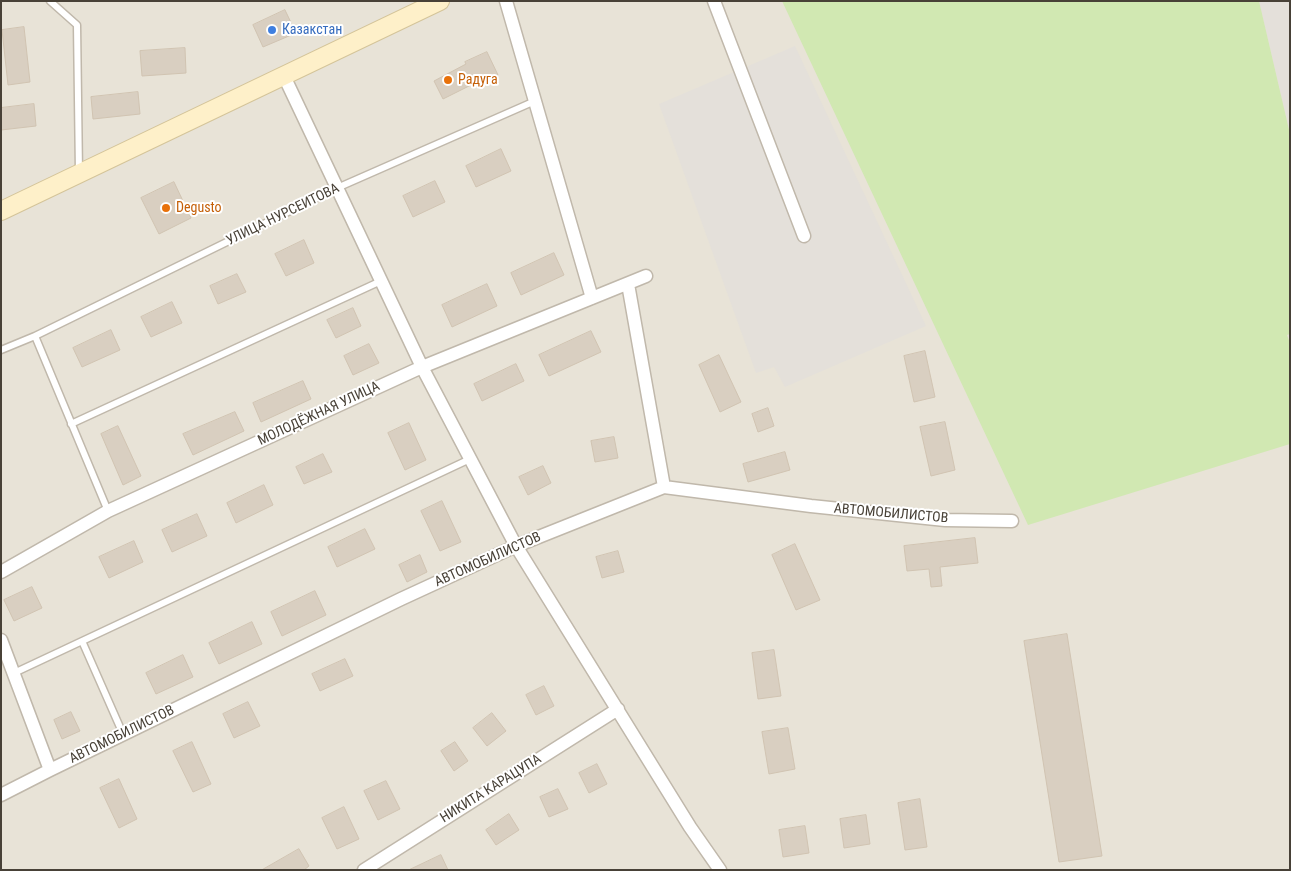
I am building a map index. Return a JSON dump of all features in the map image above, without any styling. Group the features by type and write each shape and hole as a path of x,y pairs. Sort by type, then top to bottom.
{"main road":[{"path":"1,211 440,1"}],"street":[{"path":"506,1 592,298"},
{"path":"714,1 804,236"},
{"path":"284,76 422,367 516,546 690,827 720,870"},
{"name":"МОЛОДЁЖНАЯ УЛИЦА","path":"1,572 108,511 422,367 646,276"},
{"path":"628,284 664,487"},
{"name":"АВТОМОБИЛИСТОВ","path":"1,796 123,734 516,546 664,487 810,506 945,520 1012,521"},
{"path":"1,640 50,770"},
{"name":"НИКИТА КАРАЦУПА","path":"364,870 618,709"}],"lane":[{"path":"50,1 76,25 79,174"},
{"name":"УЛИЦА НУРСЕИТОВА","path":"1,350 34,336 337,188 535,101"},
{"path":"71,424 381,281"},
{"path":"34,336 108,511"},
{"path":"14,673 470,458"},
{"path":"82,641 123,734"}],"shaded area":[{"path":"1,1 1290,1 1290,870 1,870"},
{"path":"1259,1 1290,1 1290,134"},
{"path":"795,46 926,326 785,387 774,367 756,373 659,104"}],"green space":[{"path":"782,1 1259,1 1290,134 1290,334 1287,335 1290,343 1290,444 1028,525"}],"building":[{"path":"285,10 296,33 263,47 253,25"},
{"path":"24,27 30,82 8,85 2,30"},
{"path":"185,48 186,73 142,76 140,51"},
{"path":"487,52 498,75 476,85 475,83 443,99 434,81 466,64 465,62"},
{"path":"138,92 140,114 93,119 91,97"},
{"path":"34,104 36,126 1,130 1,108"},
{"path":"501,149 511,171 476,187 466,166"},
{"path":"435,181 445,202 413,217 403,196"},
{"name":"Degusto","path":"174,182 191,218 159,234 141,198"},
{"path":"304,240 314,263 286,276 275,254"},
{"path":"554,253 564,275 521,295 511,273"},
{"path":"237,274 246,292 218,304 210,286"},
{"path":"487,284 497,306 452,327 442,305"},
{"path":"172,302 182,323 151,337 141,317"},
{"path":"353,308 361,326 336,338 327,320"},
{"path":"111,330 120,350 82,367 73,348"},
{"path":"591,331 601,352 549,376 539,355"},
{"path":"369,344 379,363 353,375 344,356"},
{"path":"925,351 935,397 914,402 904,356"},
{"path":"719,355 741,402 720,412 699,365"},
{"path":"516,364 524,381 482,401 474,384"},
{"path":"303,381 311,399 261,422 253,403"},
{"path":"768,408 774,426 758,432 752,414"},
{"path":"235,412 244,431 193,455 183,434"},
{"path":"945,422 955,470 931,476 920,427"},
{"path":"409,423 426,460 405,470 388,433"},
{"path":"118,426 141,476 123,485 101,434"},
{"path":"614,437 618,458 595,462 591,441"},
{"path":"785,452 790,470 748,482 743,464"},
{"path":"323,454 332,472 304,484 296,467"},
{"path":"543,466 551,483 528,495 519,477"},
{"path":"264,485 273,505 236,523 227,503"},
{"path":"442,501 461,542 440,551 421,511"},
{"path":"197,514 207,536 172,552 162,530"},
{"path":"365,529 375,549 337,567 328,547"},
{"path":"975,538 978,563 940,567 942,586 931,587 929,569 907,571 904,546"},
{"path":"134,541 143,562 109,578 99,557"},
{"path":"795,544 820,600 796,610 772,555"},
{"path":"618,551 624,572 602,578 596,557"},
{"path":"420,555 427,572 407,582 399,565"},
{"path":"32,587 42,608 14,621 4,600"},
{"path":"315,591 326,615 282,636 271,612"},
{"path":"252,622 262,644 219,664 209,643"},
{"path":"1067,634 1102,856 1059,862 1024,641"},
{"path":"774,650 781,696 758,699 752,653"},
{"path":"183,655 193,677 156,694 146,673"},
{"path":"345,659 353,676 320,691 312,674"},
{"path":"544,686 554,706 536,715 526,695"},
{"path":"248,702 260,726 234,738 223,714"},
{"path":"71,712 80,731 62,739 54,720"},
{"path":"492,713 506,731 487,746 473,728"},
{"path":"788,728 795,769 769,774 762,732"},
{"path":"192,742 211,784 193,792 173,751"},
{"path":"455,742 468,761 454,771 441,751"},
{"path":"597,764 607,784 589,793 579,773"},
{"path":"119,779 137,819 119,828 100,788"},
{"path":"386,781 400,809 378,820 364,791"},
{"path":"558,789 568,809 549,817 540,797"},
{"path":"920,799 927,847 905,850 898,803"},
{"path":"344,807 359,839 337,849 322,818"},
{"path":"509,814 519,830 496,845 486,830"},
{"path":"866,815 870,844 844,848 840,819"},
{"path":"805,826 809,853 783,857 779,830"},
{"path":"299,849 309,866 304,870 262,870"},
{"path":"441,855 448,870 409,870"}],"place":[{"name":"Казакстан","path":"272,30"},
{"name":"Радуга","path":"448,80"},
{"name":"Degusto","path":"166,208"}]}
